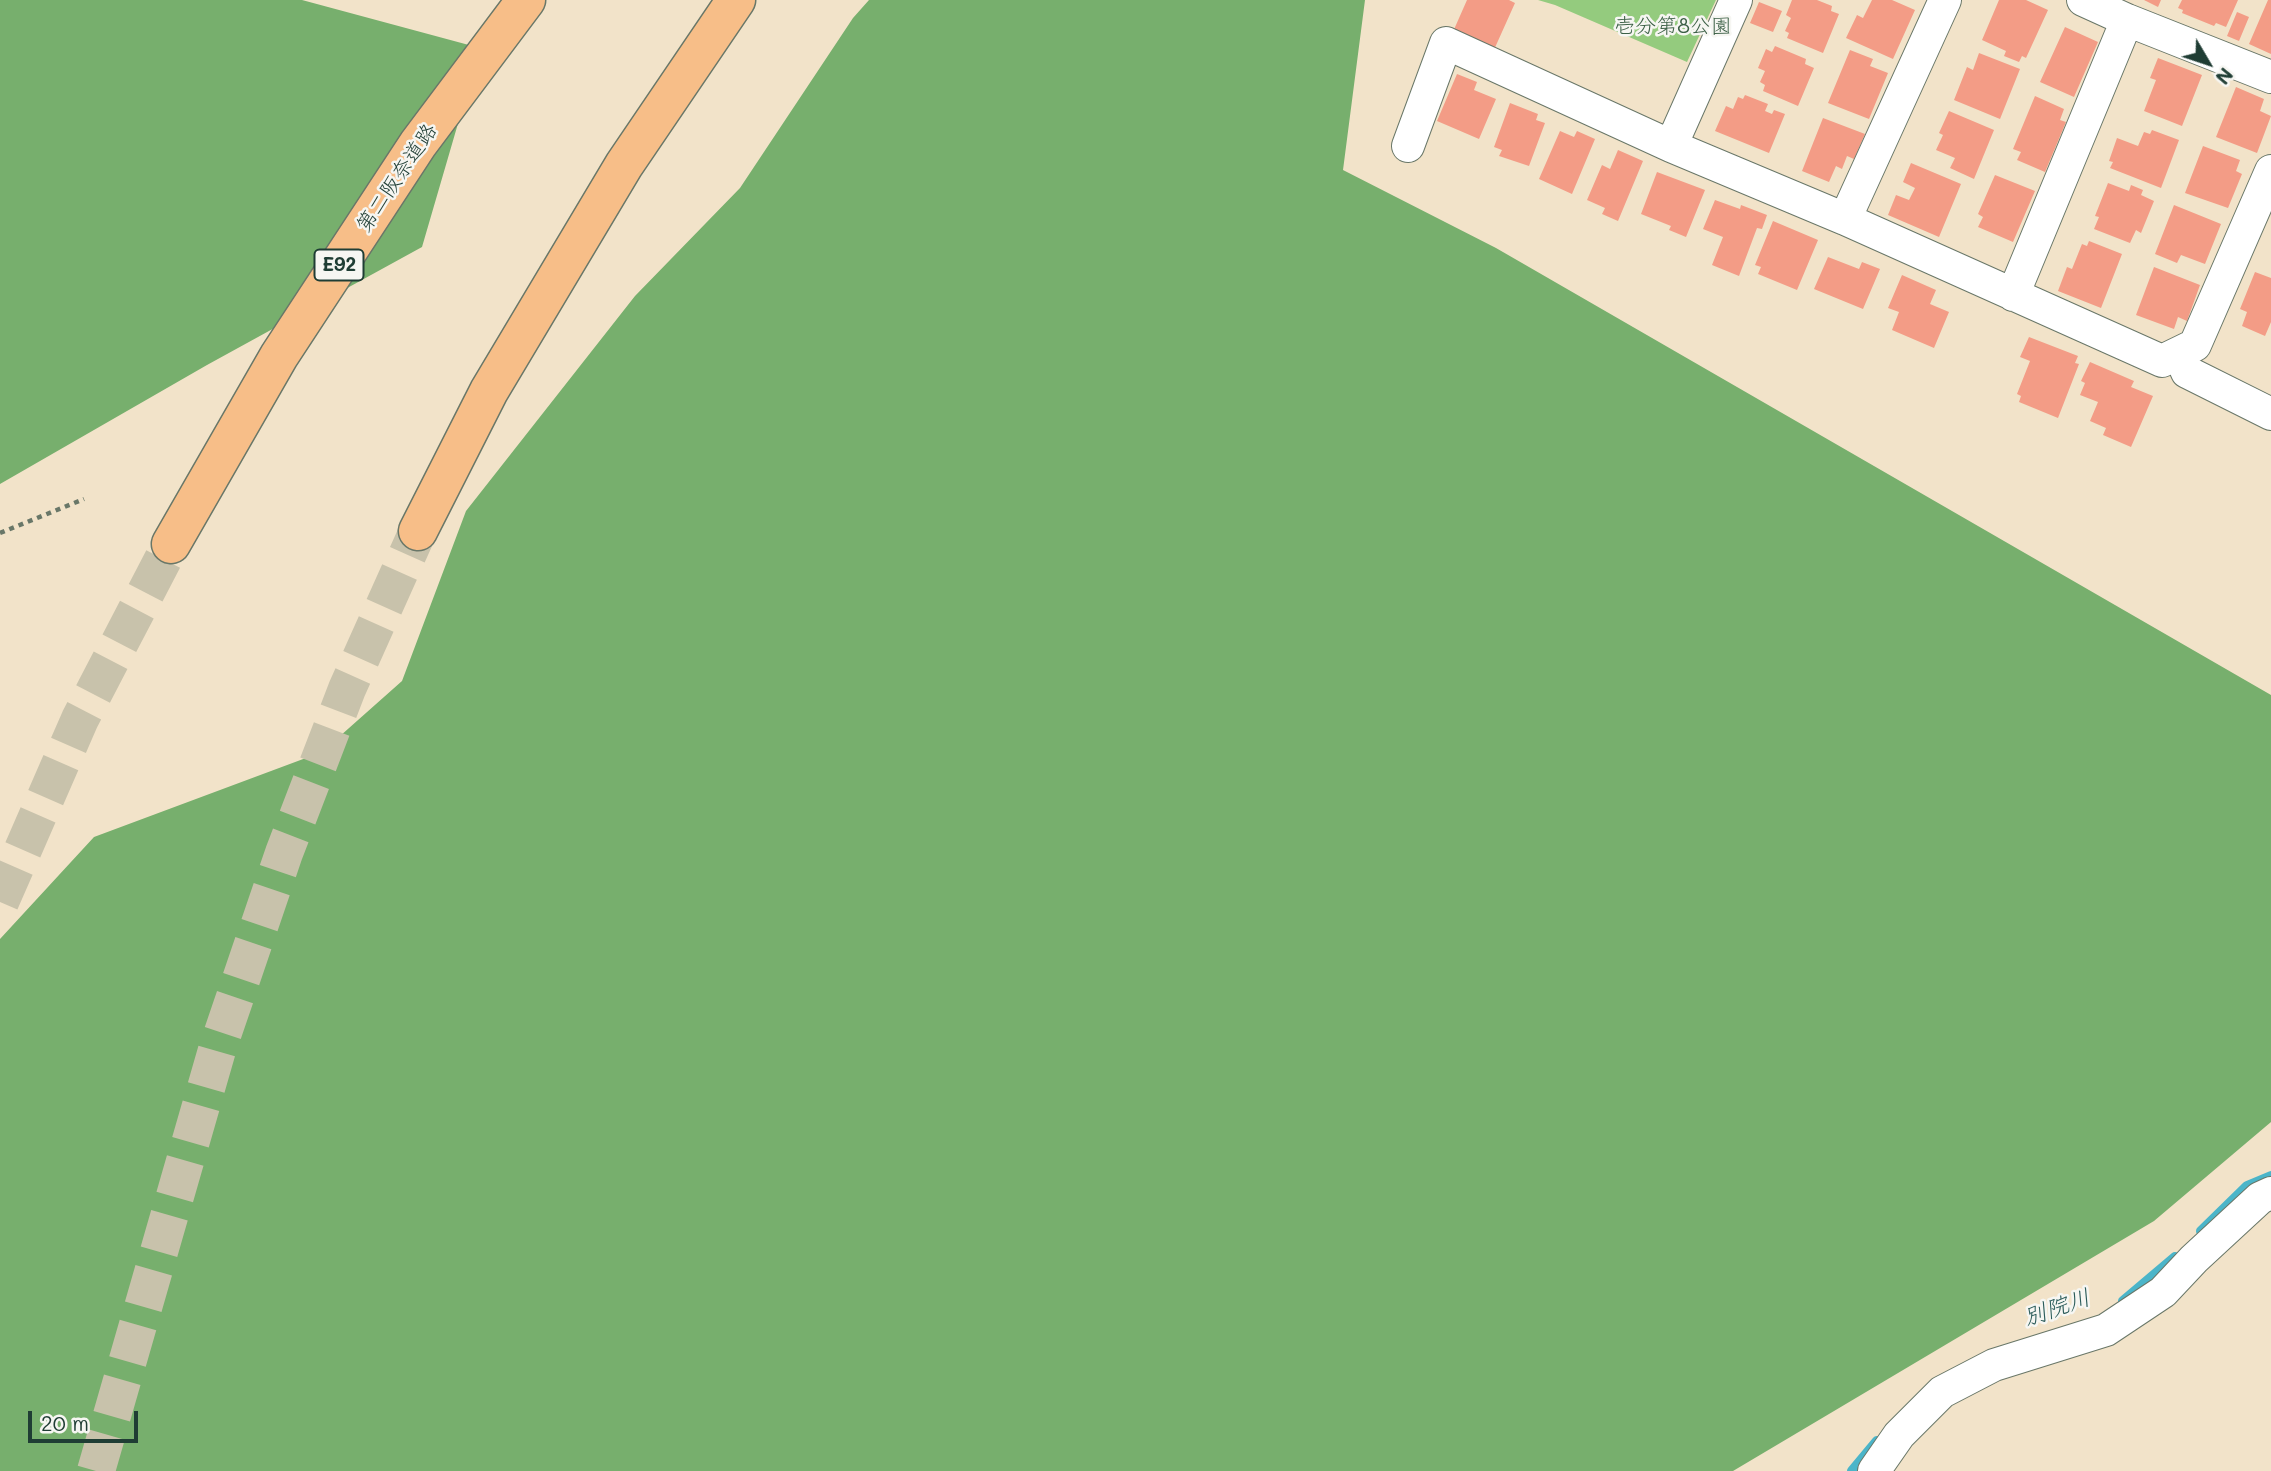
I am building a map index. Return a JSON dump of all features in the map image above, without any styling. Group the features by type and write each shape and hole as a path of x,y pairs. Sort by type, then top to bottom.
{"highway":[{"name":"第二阪奈道路","path":"171,544 279,356 418,144 526,0"},
{"path":"418,531 489,391 610,188 736,0"}],"street":[{"path":"1671,146 1736,0"},
{"path":"1845,219 1945,0"},
{"path":"2083,0 2271,76"},
{"path":"2012,295 2127,20"},
{"path":"1408,146 1446,43 1671,146 1845,219 2162,361 2196,345 2271,171"},
{"path":"2179,354 2187,372 2271,414"},
{"path":"1874,1471 1899,1435 1942,1392 1994,1365 2106,1330 2163,1292 2194,1259 2260,1198 2271,1194"}],"path":[{"path":"0,533 84,499"}],"green space":[{"path":"0,0 302,0 480,48 422,247 207,365 0,484"},
{"path":"869,0 1365,0 1343,170 1496,248 2271,695 2271,1122 2154,1221 1733,1471 0,1471 0,939 94,837 322,752 402,681 466,511 635,296 740,188 853,18"},
{"name":"壱分第8公園","path":"1538,0 1716,0 1687,62"}],"building":[{"path":"1467,0 1509,0 1515,3 1493,52 1452,34"},
{"path":"1792,0 1817,0 1832,6 1831,11 1839,14 1823,53 1787,38 1789,33 1785,31 1791,18 1786,15"},
{"path":"1872,0 1892,0 1915,10 1893,59 1846,38 1857,15 1863,18"},
{"path":"1999,0 2026,0 2048,10 2026,58 2022,56 2019,62 2004,56 2006,51 1982,40"},
{"path":"2144,0 2161,0 2158,7"},
{"path":"2182,0 2238,0 2226,27 2216,23 2214,26 2182,13 2183,10 2178,8"},
{"path":"2268,0 2271,0 2271,54 2249,44"},
{"path":"1759,2 1782,11 1773,32 1750,23"},
{"path":"2237,12 2249,17 2239,41 2227,36"},
{"path":"2065,27 2098,42 2074,97 2040,82"},
{"path":"1775,46 1806,59 1805,64 1814,68 1798,106 1763,91 1765,85 1760,82 1765,71 1758,68 1766,49 1772,52"},
{"path":"1850,50 1873,59 1870,66 1888,73 1869,119 1828,103"},
{"path":"1979,53 2020,69 2000,119 1954,100 1967,67 1973,70"},
{"path":"2158,58 2202,75 2182,126 2144,111 2156,80 2150,78"},
{"path":"1457,74 1477,82 1474,90 1496,99 1479,139 1437,121"},
{"path":"2236,87 2264,99 2260,111 2271,116 2257,153 2216,137"},
{"path":"1745,95 1768,104 1765,111 1772,114 1774,110 1785,114 1769,153 1715,131 1726,106 1733,109 1738,97 1743,99"},
{"path":"2035,96 2064,109 2060,120 2066,122 2045,172 2017,160 2021,152 2013,149"},
{"path":"1510,103 1538,114 1536,120 1545,123 1529,166 1499,156 1502,150 1494,147"},
{"path":"1949,111 1994,130 1974,179 1950,168 1955,158 1936,150 1943,135 1939,133"},
{"path":"1823,118 1865,134 1854,159 1847,156 1842,169 1836,166 1829,182 1802,171"},
{"path":"2152,130 2179,140 2161,188 2110,168 2113,162 2109,161 2117,138 2138,146 2144,132 2150,134"},
{"path":"1560,131 1574,137 1577,131 1595,139 1572,194 1539,179"},
{"path":"2203,146 2240,160 2236,171 2242,174 2228,208 2185,193"},
{"path":"1618,150 1643,161 1618,221 1602,214 1605,208 1587,200 1602,165 1610,169"},
{"path":"1911,163 1961,184 1939,237 1888,215 1896,195 1909,200 1915,188 1903,182"},
{"path":"1657,172 1705,190 1686,237 1669,230 1671,226 1641,214"},
{"path":"1995,175 2035,191 2013,242 1978,227 1983,217 1978,214"},
{"path":"2108,183 2129,191 2131,185 2143,190 2141,195 2154,201 2141,233 2136,230 2130,243 2094,229 2099,217 2095,216"},
{"path":"1715,200 1740,209 1741,205 1767,215 1762,229 1757,228 1739,276 1712,265 1723,237 1703,229"},
{"path":"2174,205 2221,224 2205,264 2181,255 2177,263 2155,254"},
{"path":"1773,221 1818,240 1797,290 1758,274 1761,267 1755,265"},
{"path":"2089,241 2122,254 2101,308 2058,291 2067,267 2072,269 2082,244 2087,246"},
{"path":"1828,257 1859,269 1862,262 1880,269 1863,309 1814,289"},
{"path":"2154,267 2200,285 2187,321 2178,317 2174,329 2136,315"},
{"path":"2255,272 2271,278 2271,322 2265,336 2242,326 2247,312 2240,309"},
{"path":"1902,275 1936,290 1930,304 1949,312 1934,348 1892,330 1899,312 1888,308"},
{"path":"2029,337 2078,356 2075,363 2079,364 2058,418 2019,402 2021,396 2017,394 2030,361 2020,357"},
{"path":"2090,362 2134,381 2131,387 2153,396 2131,447 2103,435 2106,428 2090,421 2098,402 2080,395 2085,383 2081,381"}],"waterway":[{"name":"別院川","path":"2201,1231 2247,1186 2271,1176"},
{"name":"別院川","path":"2123,1301 2175,1257"},
{"name":"別院川","path":"1852,1471 1877,1441"}],"tunnel":[{"path":"96,1471 217,1050 284,853 347,689 418,531"},
{"path":"0,902 80,719 171,544"}]}
